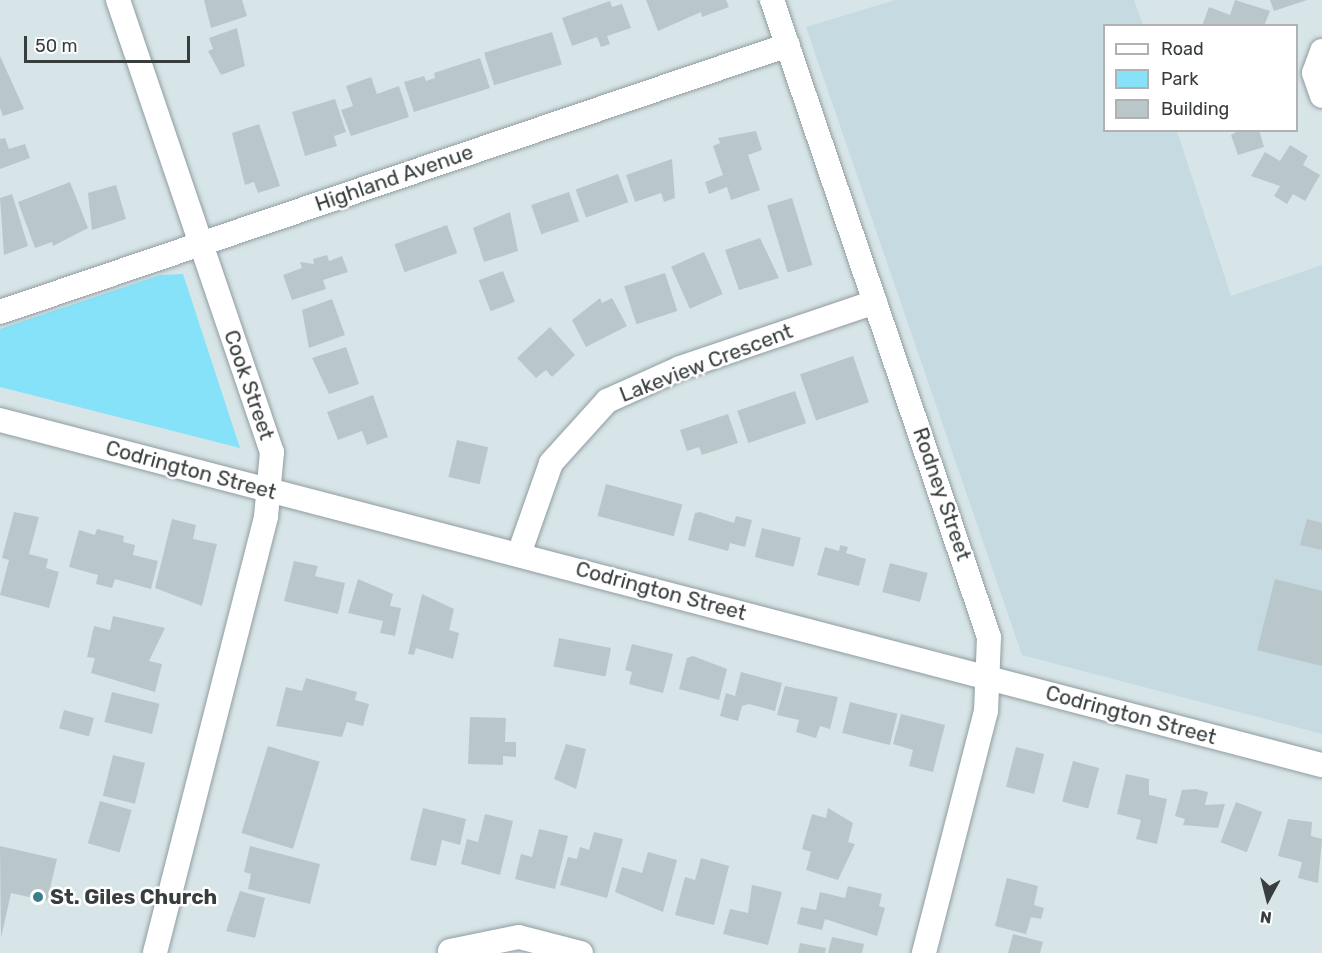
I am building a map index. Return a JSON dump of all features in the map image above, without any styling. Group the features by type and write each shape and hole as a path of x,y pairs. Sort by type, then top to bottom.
{"street":[{"name":"Cook Street","path":"117,0 272,452 271,491 155,953"},
{"name":"Rodney Street","path":"772,0 989,637 986,711 924,953"},
{"name":"Highland Avenue","path":"0,312 788,45"},
{"path":"1322,51 1314,73 1322,96"},
{"name":"Lakeview Crescent","path":"519,554 551,463 607,401 680,368 875,302"},
{"name":"Codrington Street","path":"0,420 1322,765"},
{"path":"450,951 519,937 581,953"}],"shaded area":[{"path":"895,0 1134,0 1143,24 1103,24 1103,132 1177,132 1231,296 1322,265 1322,734 1022,655 806,27"}],"green space":[{"path":"183,274 240,448 0,387 0,329 160,275"}],"building":[{"path":"204,0 242,0 247,16 211,28"},
{"path":"646,0 726,0 729,7 702,17 701,12 658,31"},
{"path":"1235,0 1270,11 1265,24 1203,24 1209,7 1230,15"},
{"path":"1270,0 1307,0 1274,11"},
{"path":"610,1 612,7 622,4 631,28 607,36 610,44 601,47 597,37 572,46 562,18"},
{"path":"237,28 245,66 221,75 208,51 213,49 209,38"},
{"path":"552,32 562,65 494,85 484,53"},
{"path":"0,56 24,109 3,116 0,108"},
{"path":"480,58 490,88 414,112 404,82 424,76 426,81 435,78 434,73"},
{"path":"371,77 377,94 399,86 409,117 351,136 341,110 353,106 346,86"},
{"path":"335,99 346,132 334,136 337,146 305,156 292,112"},
{"path":"259,124 280,186 258,193 254,182 245,185 232,133"},
{"path":"756,131 762,150 748,155 760,190 731,200 727,187 709,194 705,182 723,175 713,146 720,143 718,138"},
{"path":"1236,132 1260,132 1264,147 1238,155 1231,135"},
{"path":"5,138 9,149 25,144 30,158 0,169 0,139"},
{"path":"1290,145 1308,156 1303,165 1320,175 1305,201 1293,194 1287,204 1274,196 1280,186 1251,176 1265,152 1280,161"},
{"path":"672,159 675,198 664,202 661,193 635,202 626,175"},
{"path":"618,174 628,202 586,218 576,189"},
{"path":"70,182 88,228 53,246 52,242 35,248 18,202"},
{"path":"116,185 126,219 92,230 88,193"},
{"path":"569,192 579,221 541,234 531,205"},
{"path":"12,194 28,246 4,255 0,198"},
{"path":"792,198 812,265 788,273 767,206"},
{"path":"510,212 518,251 484,262 473,228"},
{"path":"447,225 457,253 405,272 394,244"},
{"path":"760,238 779,278 739,290 725,250"},
{"path":"704,252 723,294 690,309 671,267"},
{"path":"327,255 329,261 342,256 348,272 323,280 326,289 292,300 283,275 302,268 300,262 314,264 313,259"},
{"path":"503,271 515,302 491,311 479,280"},
{"path":"665,273 677,311 636,324 624,286"},
{"path":"600,298 602,303 612,298 627,326 586,347 572,320"},
{"path":"332,299 345,335 309,348 302,310"},
{"path":"550,327 575,355 552,377 546,370 536,378 517,358"},
{"path":"346,347 359,384 329,394 312,358"},
{"path":"853,356 869,402 816,421 800,374"},
{"path":"795,391 806,423 748,443 737,411"},
{"path":"373,395 388,437 367,445 362,431 338,440 327,412"},
{"path":"728,414 738,443 702,455 699,447 687,451 680,430"},
{"path":"457,440 488,447 480,484 448,477"},
{"path":"606,484 682,504 674,536 597,516"},
{"path":"14,512 39,517 29,554 48,559 46,568 59,572 49,608 0,595 9,560 2,558"},
{"path":"700,512 734,523 736,516 752,520 745,547 730,543 728,551 688,540 695,513"},
{"path":"172,519 196,525 193,539 217,544 202,606 155,588"},
{"path":"1307,519 1322,523 1322,550 1300,545"},
{"path":"762,528 801,538 794,567 755,557"},
{"path":"97,529 124,536 123,542 135,545 133,555 158,561 151,589 115,579 112,588 96,584 98,575 69,567 79,530 95,535"},
{"path":"840,545 848,547 846,553 866,559 859,586 817,575 825,547 839,551"},
{"path":"294,561 318,566 315,576 345,583 338,614 284,601"},
{"path":"890,563 928,573 920,602 882,592"},
{"path":"358,579 393,594 390,606 401,608 395,636 380,633 383,621 348,613"},
{"path":"1275,579 1322,591 1322,666 1257,650"},
{"path":"422,594 454,609 449,630 459,633 453,659 416,648 414,655 408,654"},
{"path":"113,616 165,628 149,661 162,664 155,692 91,673 95,658 87,657 94,626 110,630"},
{"path":"559,638 611,648 605,677 553,666"},
{"path":"632,644 673,654 663,693 629,684 632,672 625,670"},
{"path":"693,656 727,669 719,700 679,689 687,658"},
{"path":"741,672 782,683 775,711 749,704 742,706 738,721 720,716 726,693 735,696"},
{"path":"306,678 357,692 355,700 369,704 363,726 347,722 342,737 276,726 286,687 302,691"},
{"path":"785,686 838,697 830,729 820,726 816,738 796,732 799,720 777,715"},
{"path":"112,692 160,704 152,734 105,722"},
{"path":"850,702 898,714 890,745 842,733"},
{"path":"64,710 94,718 89,736 59,728"},
{"path":"901,714 945,725 933,772 909,766 913,750 893,744"},
{"path":"470,717 506,718 505,742 516,742 516,757 503,756 503,765 468,764"},
{"path":"566,744 586,749 576,789 554,779"},
{"path":"268,746 320,762 293,849 241,833"},
{"path":"1016,747 1044,754 1034,794 1006,787"},
{"path":"113,755 145,763 135,804 103,796"},
{"path":"1073,761 1099,768 1088,809 1062,802"},
{"path":"1126,774 1149,779 1149,795 1167,799 1157,844 1136,839 1141,820 1117,814"},
{"path":"1196,789 1208,792 1205,805 1225,804 1218,828 1183,825 1185,819 1175,816 1182,790"},
{"path":"100,801 132,810 120,852 88,843"},
{"path":"1236,802 1262,812 1247,852 1221,842"},
{"path":"423,808 466,819 460,845 442,840 436,866 410,860"},
{"path":"828,808 853,823 848,842 855,844 838,880 806,870 811,852 802,849 812,814 826,818"},
{"path":"485,814 513,821 500,875 461,864 467,839 478,842"},
{"path":"1288,819 1312,822 1311,836 1322,839 1318,883 1298,878 1302,862 1278,856"},
{"path":"539,829 568,836 555,889 515,879 521,854 532,857"},
{"path":"594,832 623,839 607,898 560,885 568,857 577,859 580,847 589,850"},
{"name":"St. Giles Church","path":"0,846 57,859 47,901 11,893 1,938"},
{"path":"250,846 320,864 310,904 248,889 251,874 244,872"},
{"path":"648,852 677,860 663,912 615,892 622,867 642,873"},
{"path":"701,858 729,866 714,925 675,915 685,877 695,880"},
{"path":"1007,878 1038,886 1034,905 1044,908 1041,919 1031,917 1026,934 995,926"},
{"path":"752,885 782,892 768,945 723,934 730,909 748,913"},
{"path":"848,886 882,894 879,906 885,908 877,936 825,919 822,930 797,924 801,907 816,910 820,892 845,898"},
{"path":"240,891 265,898 255,938 226,931"},
{"path":"1013,934 1043,942 1040,953 1008,953"},
{"path":"832,937 864,944 862,953 828,953"},
{"path":"800,943 826,948 825,953 798,953"}],"place":[{"name":"St. Giles Church","path":"38,897"}]}
